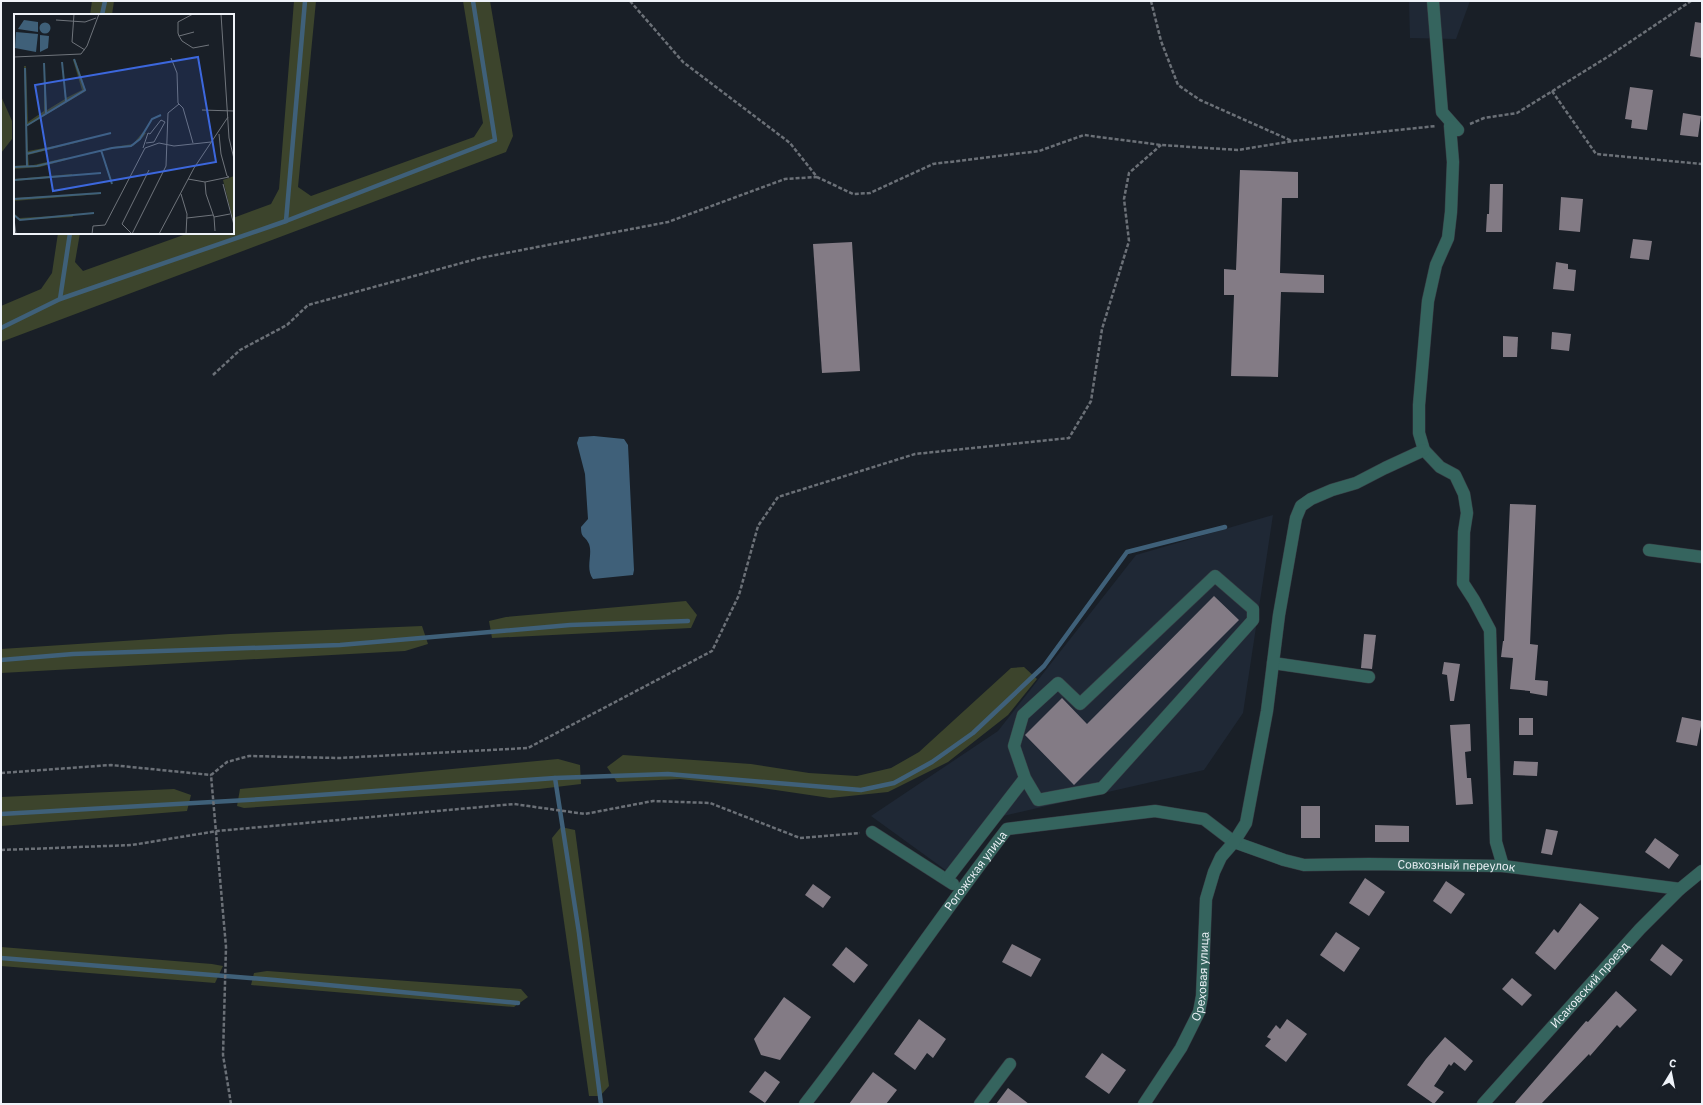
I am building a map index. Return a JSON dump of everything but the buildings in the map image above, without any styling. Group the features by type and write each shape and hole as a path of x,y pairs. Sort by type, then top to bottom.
{"street":[{"path":"1433,1 1442,112 1454,128 1453,162 1451,212 1448,238 1436,265 1428,301 1419,405 1419,433 1424,450 1440,467 1455,475 1464,494 1467,513 1464,532 1463,584 1474,600 1490,630 1496,842 1503,866"},
{"name":"Ореховая улица","path":"1144,1104 1181,1048 1199,1012 1202,996 1206,899 1214,872 1221,857 1234,842 1246,823 1267,711 1296,518 1301,506 1311,499 1332,490 1356,483 1424,450"},
{"path":"1649,550 1702,557"},
{"path":"1214,576 1253,609 1253,620 1102,788 1038,800 1025,778 1014,746 1023,715 1058,683 1080,704 1214,576"},
{"path":"1273,663 1369,677"},
{"path":"947,879 1025,778"},
{"name":"Рогожская улица","path":"805,1104 847,1050 961,888 1007,829 1155,811 1204,819 1234,842"},
{"path":"872,832 961,888"},
{"name":"Совхозный переулок","path":"1234,842 1284,860 1304,865 1369,864 1503,866 1680,890"},
{"name":"Исаковский проезд","path":"1482,1104 1640,929 1702,871"},
{"path":"980,1104 1010,1064"}],"path":[{"path":"630,1 683,62 790,143 818,176 853,194 870,193 932,164 1039,151 1084,136 1161,146 1238,150 1293,142 1434,126 1454,128 1484,118 1517,113 1610,56 1691,1"},
{"path":"1151,1 1161,41 1178,84 1200,100 1293,142"},
{"path":"1552,91 1596,154 1702,164"},
{"path":"1,773 111,765 211,775 227,762 249,756 339,758 528,748 712,651 738,595 758,526 778,497 916,454 1070,438 1091,402 1102,328 1129,241 1124,199 1129,173 1161,146"},
{"path":"213,375 240,350 287,325 308,305 480,258 668,222 785,179 818,176"},
{"path":"211,775 226,947 223,1055 231,1104"},
{"path":"1,850 132,845 217,831 514,804 585,814 653,801 710,803 800,838 872,832"}],"shaded area":[{"path":"1409,1 1470,1 1456,39 1410,38"},
{"path":"1273,515 1243,713 1204,770 1003,816 951,874 871,816 998,731 1136,555"}],"green space":[{"path":"92,1 114,1 112,14 90,14"},
{"path":"294,1 316,1 298,187 311,196 474,137 483,123 463,1 490,1 513,136 506,152 1,342 1,306 41,289 52,273 58,234 80,234 75,262 83,271 186,234 234,234 234,218 271,204 279,189"},
{"path":"1,96 12,121 12,139 1,153"},
{"path":"686,601 697,615 691,628 492,638 489,621 506,617"},
{"path":"422,626 428,644 405,651 1,673 1,649 230,634"},
{"path":"1024,667 1037,679 1008,715 948,762 888,792 830,798 755,787 680,779 617,782 607,767 623,755 751,764 809,773 857,776 891,768 919,752 1011,668"},
{"path":"558,759 580,765 581,784 539,789 244,808 237,806 240,789"},
{"path":"174,789 191,795 187,811 1,826 1,797"},
{"path":"561,827 575,830 609,1086 600,1096 589,1096 552,838"},
{"path":"1,947 223,966 215,983 1,966"},
{"path":"267,971 521,989 528,997 514,1007 251,985 254,973"}],"water":[{"path":"594,436 624,439 628,445 633,575 593,579 591,575 589,566 590,548 581,531 581,527 588,519 585,474 577,443 579,437"}],"waterway":[{"path":"102,14 105,1"},
{"path":"286,221 305,1"},
{"path":"1,328 60,299 286,221 495,140 473,1"},
{"path":"60,299 70,234"},
{"path":"1,814 263,799 555,778 668,774 861,790 894,783 932,762 973,733 1044,666 1127,552 1225,527"},
{"path":"1,660 73,654 340,645 570,625 688,621"},
{"path":"555,778 579,933 601,1104"},
{"path":"1,958 275,980 518,1003"}]}
